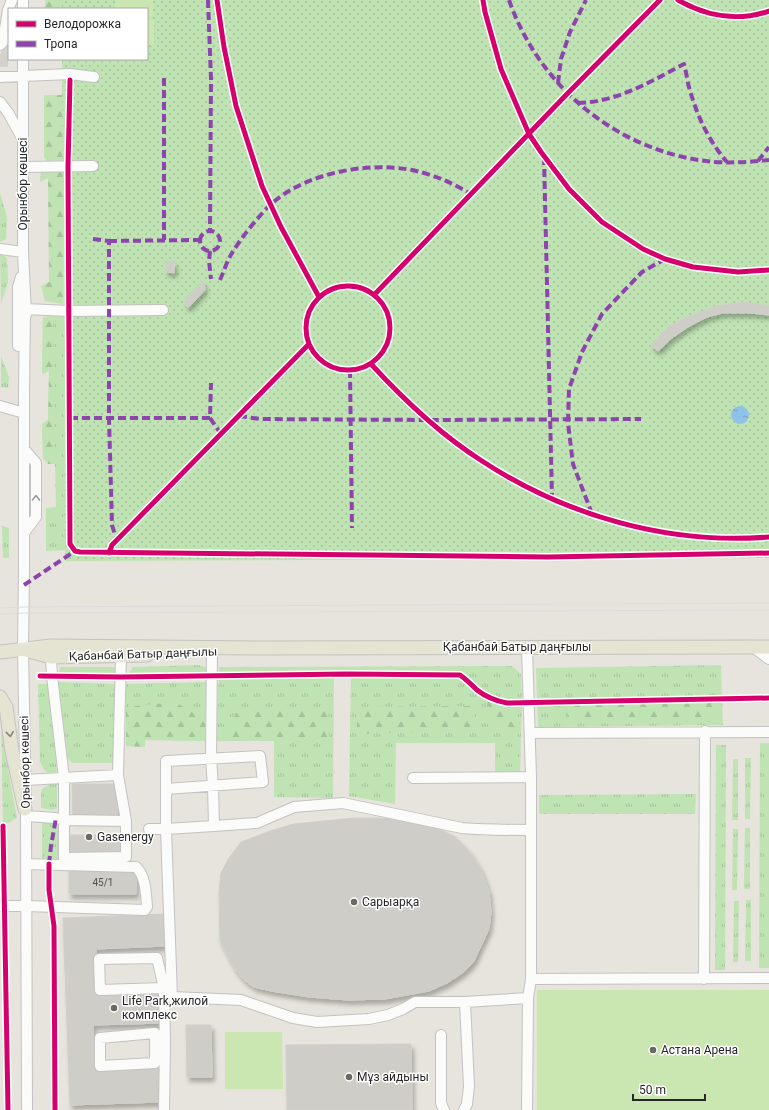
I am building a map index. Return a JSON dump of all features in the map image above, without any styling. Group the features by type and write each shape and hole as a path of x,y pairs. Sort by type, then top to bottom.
{"main road":[{"name":"Қабанбай Батыр даңғылы","path":"0,652 51,646 264,648 769,647"},
{"name":"Қабанбай Батыр даңғылы","path":"23,649 51,657 121,656 264,648"},
{"path":"0,697 6,707 12,751 25,812"}],"street":[{"path":"0,45 3,42 8,10"},
{"name":"Орынбор көшесі","path":"23,60 23,252 26,309 26,392 24,413"},
{"path":"0,77 70,74 94,78"},
{"path":"0,102 9,114 23,140"},
{"path":"23,166 93,166"},
{"path":"0,249 23,252"},
{"path":"24,267 18,287 18,362 24,382"},
{"path":"26,309 69,311 163,310"},
{"name":"Орынбор көшесі","path":"26,309 24,382 23,649 27,1110"},
{"path":"0,406 24,413"},
{"path":"753,647 769,659"},
{"path":"527,648 531,777 531,979 528,998 527,1110"},
{"path":"212,652 211,760 214,786 214,826"},
{"path":"51,657 64,778 64,858 126,857 126,820 118,775 121,656"},
{"path":"704,979 705,732"},
{"path":"530,733 769,732"},
{"path":"166,788 263,782 260,756 211,760 166,761 166,788 166,828 172,998 241,1000 293,1018 317,1022 388,1015 415,1002 465,1002 528,998"},
{"path":"25,780 118,775"},
{"path":"413,778 531,777"},
{"path":"149,829 257,823 294,807 343,803 462,828 531,830"},
{"path":"25,812 64,820 126,820"},
{"path":"0,906 145,910 147,907 143,882 139,869 136,867 26,864"},
{"path":"164,988 100,990 99,960 157,958 164,988 164,1110"},
{"path":"531,979 769,978"},
{"path":"464,1110 467,1104 469,1086 465,1002"},
{"path":"155,1033 165,1043"},
{"path":"155,1033 155,1063 100,1066 100,1038 155,1033"},
{"path":"440,1035 441,1103 444,1110"}],"green space":[{"path":"45,0 64,0 65,8 45,8"},
{"path":"62,0 769,0 769,558 65,561 62,60 148,60 148,8 62,8"},
{"path":"115,0 153,0 153,16 148,16 148,8 115,8"},
{"path":"148,20 154,20 154,45 148,45"},
{"path":"44,95 69,95 69,160 47,161 44,157"},
{"path":"63,170 63,304 45,301 41,286 49,282 48,178 40,182 41,172"},
{"path":"0,193 7,217 6,239 0,242"},
{"path":"0,253 7,258 8,282 1,304"},
{"path":"67,315 65,550 46,551 46,508 56,507 55,464 48,464 43,458 42,424 48,420 49,371 42,374 43,317"},
{"path":"53,316 55,464 48,464 43,458 42,424 48,420 49,371 42,374 43,317"},
{"path":"1,356 9,377 8,388 1,387"},
{"path":"2,526 9,528 9,558 3,558"},
{"path":"199,665 205,667 207,672 129,673 133,667"},
{"path":"721,665 723,725 538,727 536,668"},
{"path":"512,666 521,674 522,703 520,772 495,772 495,743 396,743 395,804 349,796 351,674 334,675 333,798 274,797 274,741 216,741 219,667"},
{"path":"60,667 115,667 114,674 59,673"},
{"path":"58,682 115,684 114,763 72,763 68,759"},
{"path":"206,682 205,741 145,740 145,747 126,746 126,684"},
{"path":"38,684 50,684 57,774 50,775 44,770 40,762"},
{"path":"486,701 503,707 516,707 516,744 509,739 503,727 494,719"},
{"path":"717,701 716,722 581,721 568,717 564,705"},
{"path":"175,702 205,720 205,741 145,740 145,747 126,746 126,707"},
{"path":"470,706 475,715 473,730 357,734 357,707"},
{"path":"328,708 329,740 307,742 298,740 227,738 236,713"},
{"path":"1,709 6,736 8,769 17,818 3,826"},
{"path":"760,743 769,743 769,968 759,968"},
{"path":"716,745 726,745 725,970 715,970"},
{"path":"745,758 751,758 750,819 745,819"},
{"path":"733,759 738,759 738,820 732,820"},
{"path":"50,784 57,784 57,808 53,810 41,808 42,789"},
{"path":"696,794 695,814 539,814 539,795"},
{"path":"53,821 58,824 59,863 49,863 42,859 42,822"},
{"path":"745,828 750,828 750,889 744,889"},
{"path":"733,829 738,829 737,890 732,890"},
{"path":"746,900 751,900 751,961 745,961"},
{"path":"734,901 739,901 738,962 733,962"},
{"name":"Астана Арена","path":"537,990 769,990 769,1110 537,1110"},
{"path":"225,1032 282,1032 283,1089 225,1089"}],"shaded area":[{"path":"8,43 8,67 0,67 0,54"}],"water":[{"path":"736,406 744,406 749,411 747,422 744,424 736,424 731,419 731,411"}],"building":[{"path":"166,262 175,262 174,273 166,272"},
{"path":"202,282 204,282 205,290 189,307 186,306 185,299"},
{"path":"744,302 769,306 769,315 723,313 707,317 688,327 672,338 658,351 651,345 669,326 692,315 716,306"},
{"path":"72,784 117,784 117,818 73,819"},
{"name":"Сарыарқа","path":"354,818 407,820 434,827 454,836 468,850 480,868 489,892 491,912 489,929 474,961 461,974 447,983 429,991 385,999 348,1000 309,997 254,987 244,980 235,969 220,940 219,893 221,873 229,858 241,842 273,830 294,824"},
{"path":"70,835 122,835 122,855 70,855"},
{"path":"69,869 136,869 136,894 69,894"},
{"name":"Life Park,жилой комплекс","path":"164,914 165,946 96,949 98,994 161,991 163,1023 93,1025 94,1070 159,1067 160,1102 70,1105 63,918"},
{"path":"186,1025 211,1025 212,1077 187,1077"},
{"name":"Мұз айдыны","path":"411,1044 412,1110 287,1110 286,1045"}],"tram line":[{"path":"0,608 769,603"},
{"path":"0,614 769,610"}],"marked path":[{"path":"208,0 211,79 210,231"},
{"path":"509,0 523,32 541,62 563,88 588,111 616,130 647,145 679,156 714,162 769,160"},
{"path":"558,83 561,59 570,32 586,0"},
{"path":"578,103 592,102 620,95 646,84 684,64 691,93 702,123 711,140 727,162"},
{"path":"164,78 164,240"},
{"path":"758,161 769,147"},
{"path":"544,157 552,498"},
{"path":"220,280 236,247 260,215 285,193 323,176 364,168 385,167 405,169 436,177 471,194"},
{"path":"210,231 217,234 220,241 217,248 210,251 203,248 200,241 203,234 210,231"},
{"path":"93,239 109,241 109,418 112,525 117,541"},
{"path":"109,241 200,240"},
{"path":"210,251 209,261 211,279"},
{"path":"592,514 573,464 568,423 569,389 582,352 602,314 642,272 665,259"},
{"path":"350,370 352,528"},
{"path":"70,418 210,418 211,383"},
{"path":"239,416 260,419 641,419"},
{"path":"210,418 221,434"},
{"path":"24,585 75,551"},
{"path":"49,864 56,818"}],"cycle path":[{"path":"217,0 224,47 236,106 262,186 281,227 319,297"},
{"path":"483,0 501,69 529,134 569,189 602,222 643,249 665,259 693,267 738,272 769,270"},
{"path":"374,295 567,94 660,0"},
{"path":"678,0 689,6 722,16 746,16 769,11"},
{"path":"70,80 68,166 70,544 75,551 548,557 769,553"},
{"path":"348,286 364,289 378,298 387,312 390,328 387,344 378,358 364,367 348,370 332,367 318,358 309,344 306,328 309,312 318,298 332,289 348,286"},
{"path":"109,553 112,545 309,344"},
{"path":"371,364 396,391 452,440 482,461 514,480 548,497 583,511 620,523 656,531 694,536 731,538 769,537"},
{"path":"40,676 121,677 347,674 460,675 484,695 507,703 769,698"},
{"path":"3,826 8,1110"},
{"path":"49,864 49,890 54,926 55,1110"}],"place":[{"name":"Gasenergy","path":"89,837"},
{"name":"Сарыарқа","path":"354,902"},
{"name":"Life Park,жилой комплекс","path":"114,1008"},
{"name":"Астана Арена","path":"653,1050"},
{"name":"Мұз айдыны","path":"349,1077"}]}
